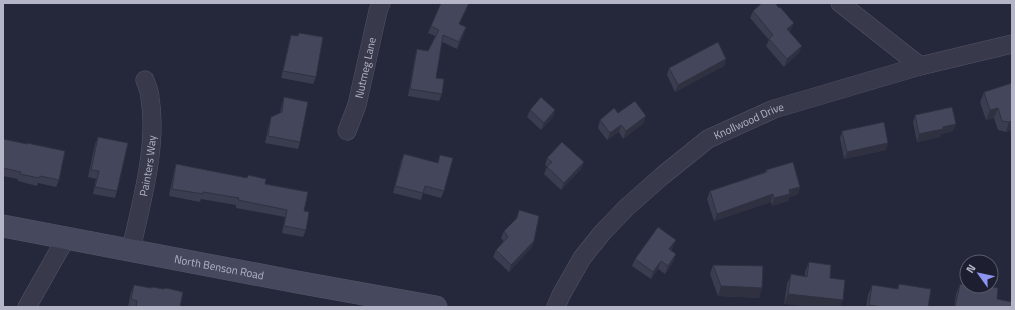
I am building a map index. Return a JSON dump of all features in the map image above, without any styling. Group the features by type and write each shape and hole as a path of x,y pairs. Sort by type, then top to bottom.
{"main road":[{"name":"North Benson Road","path":"3,226 436,307"}],"street":[{"name":"Nutmeg Lane","path":"347,131 357,104 381,3"},
{"path":"840,3 920,66"},
{"name":"Knollwood Drive","path":"556,307 561,295 582,258 602,233 626,208 662,176 708,139 774,109 920,66 1012,44"},
{"name":"Painters Way","path":"131,250 148,168 152,135 150,96 145,80"},
{"path":"27,307 66,238"}],"building":[{"path":"441,3 469,3 459,24 466,27 459,42 443,35 436,78 444,79 442,94 410,89 417,49 428,51 439,30 431,26"},
{"path":"762,3 775,3 794,23 787,29 802,46 787,59 769,39 773,35 753,11"},
{"path":"299,33 323,37 316,77 283,71 291,35 298,36"},
{"path":"718,42 726,59 678,85 669,68"},
{"path":"1012,83 1012,121 1002,121 998,108 990,110 984,92"},
{"path":"284,97 308,102 300,142 268,136 271,117 282,112"},
{"path":"541,97 555,110 544,123 530,110"},
{"path":"635,101 646,116 626,131 621,125 610,133 600,120 614,108 618,113"},
{"path":"952,107 956,124 943,127 943,129 919,134 915,115"},
{"path":"884,122 888,143 847,152 842,131"},
{"path":"98,137 128,143 117,191 95,187 99,171 91,170"},
{"path":"3,139 65,151 59,180 20,174 21,172 3,168"},
{"path":"562,142 584,162 564,183 547,167 552,162 547,158"},
{"path":"404,154 438,163 440,155 453,158 444,191 425,186 423,193 395,186"},
{"path":"793,162 800,187 789,190 790,194 774,198 773,194 717,214 710,191 767,172 766,170"},
{"path":"176,164 247,178 248,175 266,179 265,184 308,192 304,211 309,212 306,230 284,226 287,210 238,200 239,198 172,189"},
{"path":"519,210 539,216 534,241 511,265 496,250 508,237 504,231 517,218"},
{"path":"658,227 676,240 669,249 676,254 668,266 661,261 653,272 635,259"},
{"path":"809,262 831,265 830,278 845,280 843,300 788,294 791,274 807,277"},
{"path":"713,265 763,266 762,288 721,286"},
{"path":"899,284 931,289 928,307 883,307 869,305 872,285 898,289"},
{"path":"134,285 151,288 166,288 183,292 180,307 136,307 137,301 131,299"},
{"path":"959,289 959,294 997,294 997,299 1012,302 1012,307 955,307"}]}
